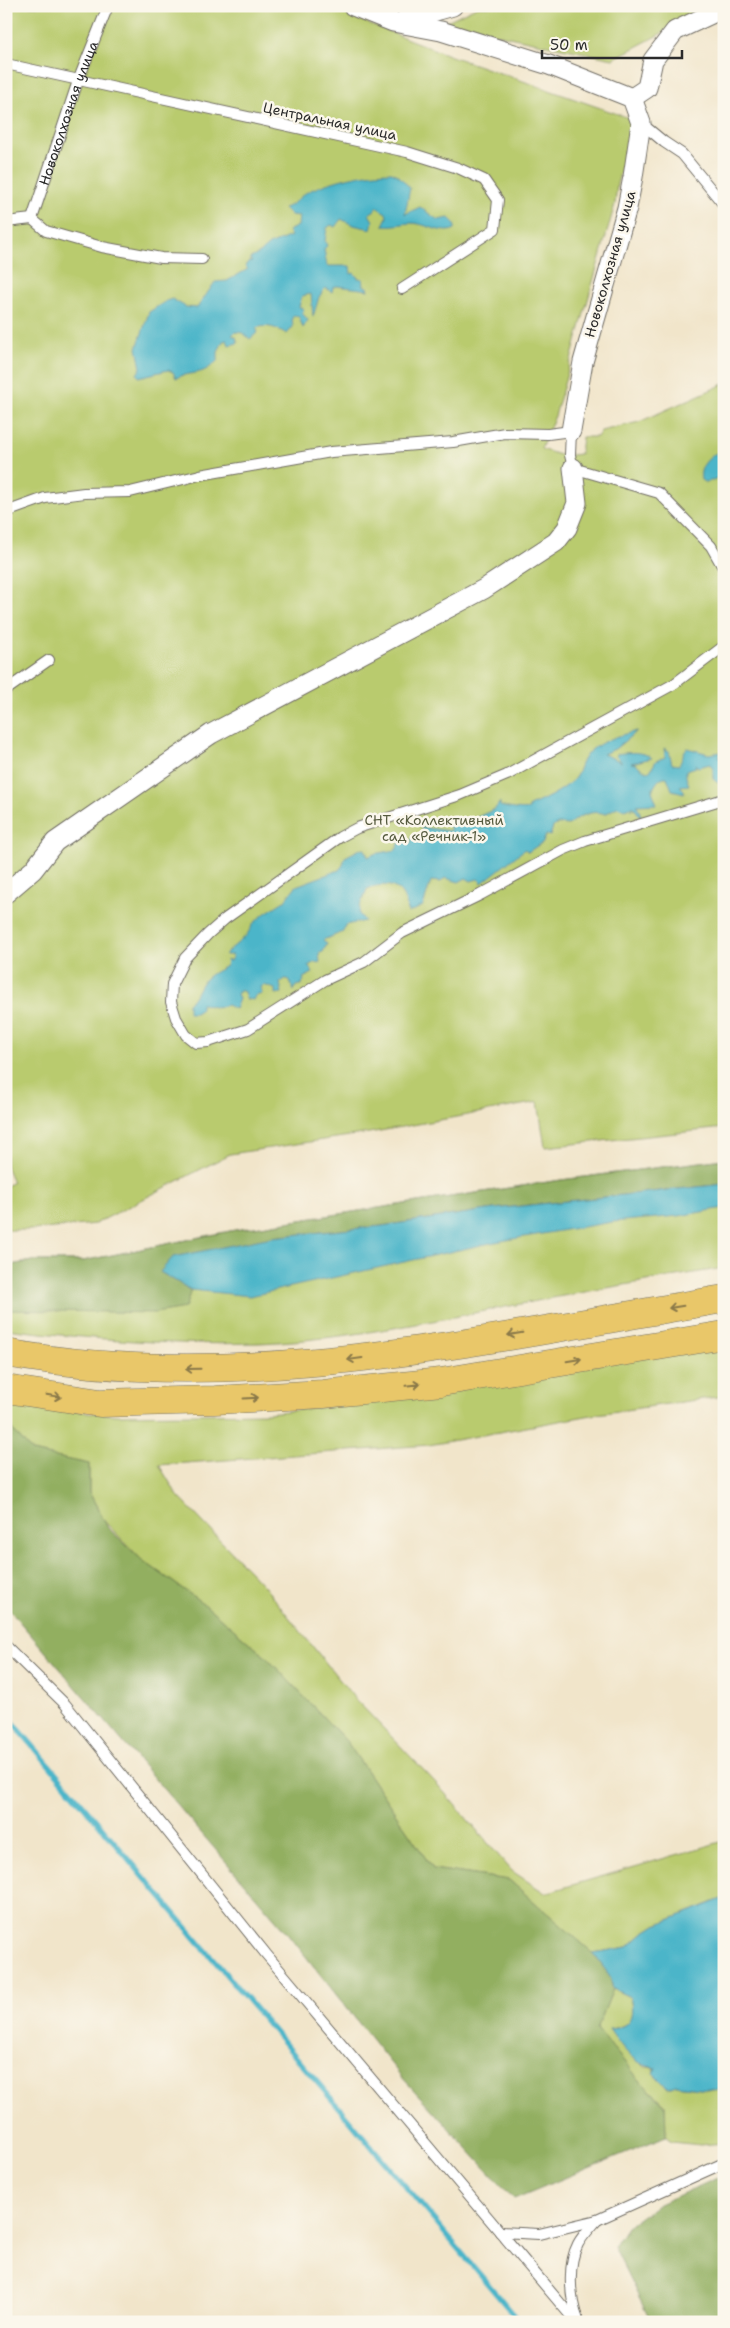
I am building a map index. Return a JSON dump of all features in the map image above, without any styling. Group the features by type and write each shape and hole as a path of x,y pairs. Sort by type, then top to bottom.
{"main road":[{"path":"6,1353 48,1360 178,1370 331,1362 410,1351 724,1299"},
{"path":"6,1389 100,1403 215,1400 323,1394 441,1382 724,1335"}],"street":[{"path":"353,6 393,22 441,30 549,65 632,98 647,88 653,60 675,31 724,8"},
{"path":"393,22 415,19 454,6"},
{"name":"Новоколхозная улица","path":"571,431 583,362 627,208 641,123 632,98"},
{"path":"6,894 33,870 54,842 211,734 484,589 556,542 567,528 577,503 573,468"}],"lane":[{"name":"Новоколхозная улица","path":"32,219 78,81 108,6"},
{"name":"Центральная улица","path":"6,64 407,152 458,168 484,180 498,200 495,229 402,289"},
{"path":"641,123 682,154 724,205"},
{"path":"6,222 32,219 46,231 102,247 162,258 202,259"},
{"path":"6,512 45,498 84,493 130,492 200,475 331,452 453,442 505,433 548,434 571,431 570,455 573,468 659,493 711,546 724,569"},
{"path":"724,646 665,689 507,775 444,801 357,828 334,841 225,919 196,945 179,967 172,984 171,1002 176,1018 186,1035 196,1043 208,1042 248,1029 325,980 364,962 402,933 480,896 549,857 585,841 724,799"},
{"path":"6,690 49,660"},
{"path":"6,1646 65,1704 266,1954 577,2322"},
{"path":"500,2232 539,2234 597,2220 724,2163"},
{"path":"577,2322 572,2303 571,2272 577,2245 597,2220"}],"green space":[{"name":"СНТ «Коллективный сад «Речник-1»","path":"6,6 331,6 337,11 451,56 635,120 617,184 615,204 555,416 541,449 563,456 580,454 582,437 597,437 601,431 639,422 724,384 724,1128 545,1147 538,1102 369,1133 230,1154 95,1224 33,1230 9,1230 6,1224 6,1186 13,1182 6,1166"},
{"path":"478,6 713,6 613,59 443,23"},
{"path":"724,1159 724,1268 382,1330 289,1341 227,1344 164,1343 100,1339 6,1329 6,1266 32,1261 83,1261 235,1230 561,1180"},
{"path":"724,1159 724,1184 494,1209 382,1226 272,1237 160,1272 191,1290 185,1308 155,1313 6,1310 6,1266 32,1261 83,1261 235,1230 561,1180"},
{"path":"724,1344 724,1396 597,1414 429,1445 159,1465 178,1496 263,1585 356,1700 436,1783 512,1871 545,1893 724,1841 724,1898 656,1925 642,1934 628,1947 593,1953 509,1880 433,1869 347,1742 267,1658 204,1604 142,1560 105,1522 89,1492 89,1464 32,1452 6,1422 6,1405 117,1415 268,1413 336,1406"},
{"path":"6,1422 32,1452 89,1464 89,1492 108,1528 142,1560 204,1604 267,1658 347,1742 433,1869 509,1880 593,1953 610,1976 613,1989 597,2029 643,2084 665,2105 666,2136 514,2199 400,2075 288,1934 6,1606"},
{"path":"613,1989 630,1997 632,2011 626,2023 609,2029 616,2039 645,2067 657,2068 654,2073 668,2088 676,2085 724,2091 724,2143 701,2145 671,2142 666,2136 665,2104 643,2084 597,2029"},
{"path":"724,2175 724,2322 654,2322 649,2318 614,2247 627,2227 657,2205"}],"water":[{"path":"392,172 399,176 410,188 405,214 420,207 438,220 449,218 455,224 455,229 442,231 415,223 383,225 387,217 386,213 376,207 369,214 373,221 371,229 353,225 341,219 335,227 331,225 327,228 325,241 327,246 324,249 327,266 350,266 351,274 354,273 358,278 363,279 364,286 368,287 369,290 337,286 333,287 332,292 325,288 319,297 313,317 311,294 302,296 299,307 304,309 302,313 308,320 303,328 299,317 294,315 292,318 293,327 287,334 276,328 264,326 256,328 258,332 250,339 243,333 235,332 232,335 236,337 238,343 229,345 227,340 223,341 218,352 218,360 207,369 176,378 173,372 168,370 139,377 137,374 141,368 137,348 149,312 172,299 186,307 197,308 215,282 227,281 248,269 245,266 248,262 252,261 249,259 269,245 291,236 288,231 298,226 299,216 291,215 284,208 291,205 302,195 328,183 349,177"},
{"path":"724,449 724,475 706,483 701,480 701,470 706,461"},
{"path":"637,731 615,749 603,754 622,762 616,756 617,754 644,754 652,758 631,763 636,764 647,772 650,771 656,761 665,757 664,748 669,751 672,764 679,765 687,748 709,754 722,752 719,757 724,756 723,781 718,783 713,779 713,769 710,764 698,767 695,764 696,767 686,770 689,785 680,786 684,793 672,790 667,777 658,781 652,791 657,804 637,805 643,821 633,806 631,810 630,807 624,809 617,807 605,814 590,813 568,825 558,824 553,827 550,836 546,835 543,842 528,852 525,849 482,883 478,879 471,881 466,878 459,882 445,878 441,882 431,881 423,906 408,913 404,897 395,888 383,885 367,889 359,914 365,921 345,925 343,932 323,940 327,944 323,952 319,953 320,963 315,962 308,966 313,973 303,978 304,980 301,985 296,986 294,991 288,979 285,979 280,983 282,993 275,994 275,989 264,985 261,987 262,994 255,996 253,1000 246,999 244,992 240,990 237,994 239,999 235,1009 227,1005 217,1008 201,1004 201,1009 195,1013 188,1013 188,1003 194,997 203,981 226,966 227,960 230,961 233,955 226,955 226,953 246,936 254,923 264,914 284,901 296,886 339,870 343,865 345,857 360,849 365,849 368,857 396,850 402,838 406,843 411,843 412,837 425,834 420,827 449,831 451,828 447,825 447,822 462,824 495,809 500,802 500,806 503,807 529,809 529,806 552,795 572,781 578,773 583,760 593,749 615,737"},
{"path":"724,1184 724,1208 679,1216 612,1222 495,1242 250,1296 191,1290 160,1272 173,1257 272,1237 382,1226 494,1209"},
{"path":"724,1898 724,2091 676,2085 668,2088 653,2073 656,2068 634,2059 609,2029 622,2026 629,2020 632,2010 630,1997 613,1989 610,1976 593,1953 628,1947 642,1934 656,1925"}],"waterway":[{"path":"6,1714 520,2322"}]}
